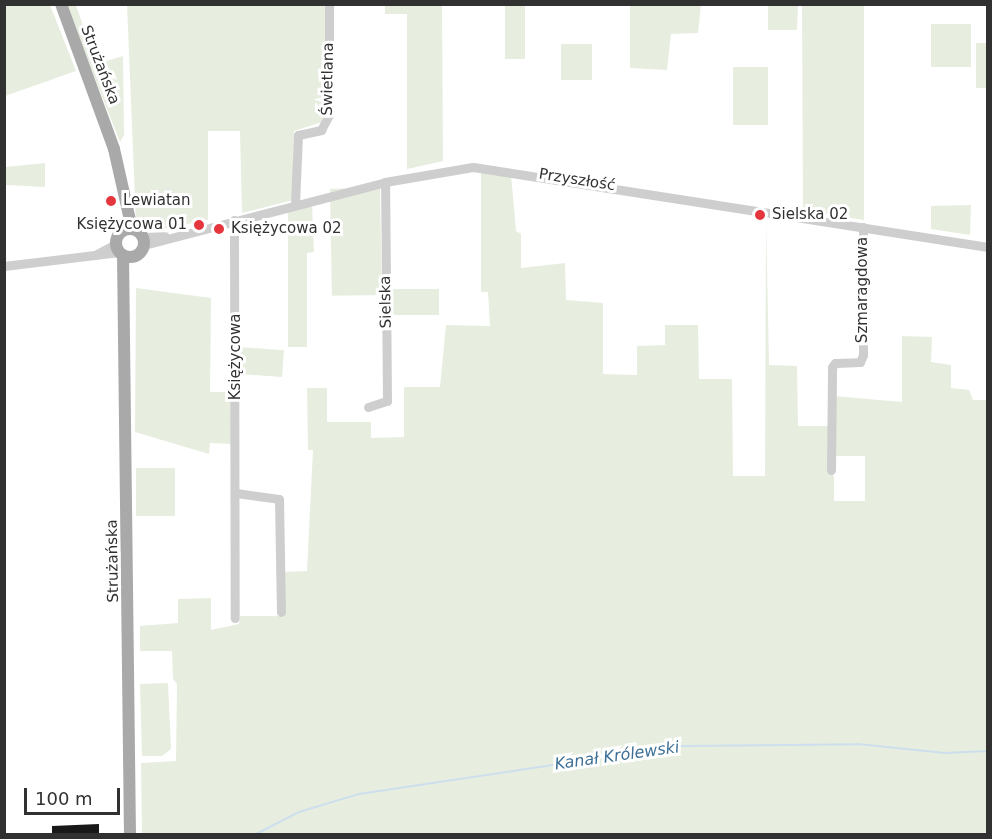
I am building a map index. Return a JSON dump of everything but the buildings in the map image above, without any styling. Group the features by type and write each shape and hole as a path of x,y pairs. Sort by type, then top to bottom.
{"main road":[{"name":"Strużańska","path":"61,4 114,149 125,207 135,235 123,252 126,287 130,834"},
{"path":"123,252 135,235"}],"street":[{"name":"Świetlana","path":"296,204 298,135 321,130 329,115 329,4"},
{"name":"Przyszłość","path":"135,235 170,236 449,168 494,168 987,247"},
{"name":"Sielska","path":"368,407 387,401 385,182"},
{"name":"Księżycowa","path":"234,220 235,618"},
{"name":"Szmaragdowa","path":"831,470 832,367 835,363 860,362 863,355 863,227"},
{"path":"4,266 123,252"},
{"path":"236,494 279,499 281,612"}],"shaded area":[{"path":"4,5 50,5 76,71 5,96"},
{"path":"66,5 76,5 96,64 123,56 124,135 120,142"},
{"path":"127,5 326,5 325,121 294,131 293,200 242,213 240,131 208,131 208,220 147,232 136,223"},
{"path":"385,5 442,5 443,161 407,169 407,14 385,14"},
{"path":"505,5 525,5 525,59 505,59"},
{"path":"630,5 701,5 698,33 671,34 667,70 630,68"},
{"path":"768,5 864,5 864,220 803,211 802,6 798,6 797,30 768,30"},
{"path":"931,24 971,24 971,67 931,67"},
{"path":"976,43 987,43 987,88 976,88"},
{"path":"561,44 592,44 592,80 561,80"},
{"path":"733,67 768,67 768,125 733,125"},
{"path":"45,163 45,187 5,185 5,167"},
{"path":"481,172 511,174 516,231 521,234 521,268 565,263 566,300 603,303 603,374 637,375 637,346 665,345 665,325 698,325 699,379 732,379 733,476 765,476 766,220 769,365 797,366 798,426 829,426 828,472 834,476 834,501 865,501 865,456 834,456 834,396 902,402 902,336 932,337 931,362 951,365 951,388 969,390 973,400 987,400 987,834 142,834 141,763 176,761 177,684 173,679 172,651 140,651 140,626 178,623 178,599 211,598 211,630 239,624 240,616 283,616 283,572 307,571 313,450 308,450 307,388 327,388 327,422 371,422 371,438 404,437 404,387 440,387 446,325 490,326 488,292 481,292"},
{"path":"380,188 382,295 332,296 330,189"},
{"path":"312,205 314,252 307,253 307,347 288,347 288,211"},
{"path":"971,205 970,235 931,229 931,206"},
{"path":"136,288 211,298 210,392 231,392 232,444 210,443 209,454 135,432"},
{"path":"389,289 439,289 439,315 389,315"},
{"path":"239,347 284,350 282,377 237,374"},
{"path":"136,468 175,468 175,516 136,516"},
{"path":"168,683 171,749 162,756 142,756 140,684"}],"waterway":[{"name":"Kanał Królewski","path":"256,834 299,812 359,794 681,746 858,744 945,753 988,751"}],"place":[{"name":"Lewiatan","path":"111,201"},
{"name":"Sielska 02","path":"760,215"},
{"name":"Księżycowa 01","path":"199,225"},
{"name":"Księżycowa 02","path":"219,229"}]}
